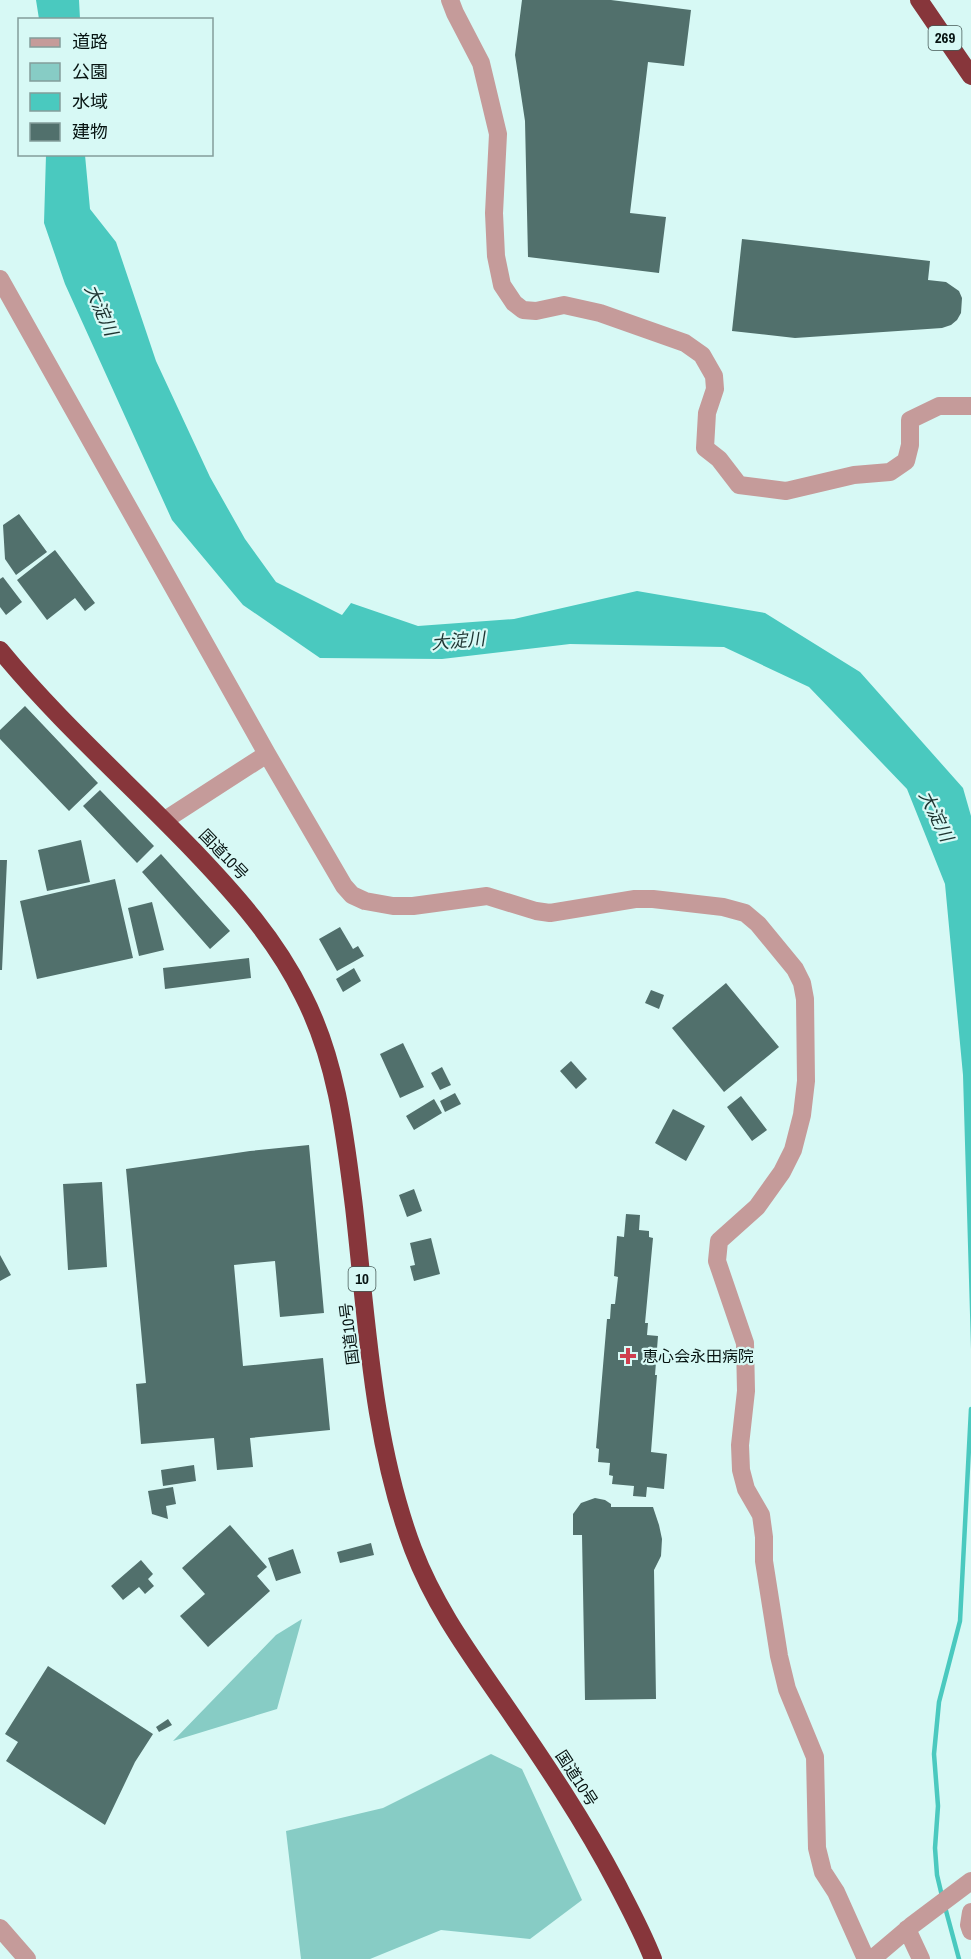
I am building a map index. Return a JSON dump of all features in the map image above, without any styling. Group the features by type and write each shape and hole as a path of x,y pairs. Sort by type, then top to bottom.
{"highway":[{"name":"269","path":"919,0 971,76"},
{"name":"国道10号","path":"0,650 87,744 165,820 237,896 270,940 304,996 327,1054 339,1097 348,1154 378,1413 392,1485 413,1548 449,1624 564,1791 599,1850 644,1935 653,1959"}],"street":[{"path":"450,0 481,63 498,134 494,213 496,256 502,285 514,303 524,310 536,311 564,305 600,314 685,343 702,355 714,376 715,389 707,413 705,448 718,459 739,485 786,490 854,475 890,472 906,461 910,445 910,420 939,406 971,406"},
{"path":"0,279 267,754 344,886 352,895 365,901 393,906 413,906 487,896 550,913 635,899 723,907 745,913 758,924 795,969 805,999 806,1081 802,1115 793,1150 782,1172 757,1207 719,1241 717,1262 745,1343 746,1391 740,1445 741,1470 746,1489 761,1515 764,1561 779,1656 787,1689 815,1757 817,1848 823,1872 836,1892 866,1959"},
{"path":"165,820 267,754"},
{"path":"872,1959 909,1927 964,1886"},
{"path":"971,1912 969,1925 971,1931"},
{"path":"909,1927 921,1959"},
{"path":"0,1928 27,1959"}],"green space":[{"path":"302,1619 277,1709 173,1741 276,1635"},
{"path":"491,1754 522,1769 582,1900 530,1939 441,1930 370,1959 301,1959 286,1831 383,1808"}],"water":[{"path":"36,0 79,0 80,18 39,18"},
{"name":"大淀川","path":"46,156 85,156 90,209 116,242 156,361 210,477 245,539 276,582 342,615 351,603 418,626 514,619 637,591 765,613 860,672 963,788 971,816 971,1349 963,1075 945,884 907,789 809,687 724,647 570,644 442,659 320,658 243,605 172,520 65,284 44,223"}],"building":[{"path":"522,0 611,0 691,10 684,66 648,62 630,213 666,217 659,273 528,257 525,121 515,55"},
{"path":"742,239 930,261 928,280 946,282 959,291 962,298 961,313 951,325 942,328 795,338 732,331"},
{"path":"19,514 47,552 16,575 5,559 3,525"},
{"path":"55,550 95,603 85,611 75,598 47,620 17,580"},
{"path":"3,577 22,602 6,615 0,607 0,579"},
{"path":"25,706 98,783 69,811 0,739 0,730"},
{"path":"100,790 154,846 137,863 83,806"},
{"path":"81,840 90,882 47,891 38,850"},
{"path":"161,854 230,931 210,949 142,872"},
{"path":"0,860 7,860 2,970 0,970"},
{"path":"115,879 133,958 37,979 20,901"},
{"path":"152,902 164,950 139,956 128,908"},
{"path":"340,927 353,949 358,946 364,956 337,971 319,939"},
{"path":"249,958 251,978 165,989 163,968"},
{"path":"354,968 361,981 343,992 336,979"},
{"path":"726,983 779,1047 724,1092 672,1028"},
{"path":"651,990 664,995 659,1009 645,1003"},
{"path":"403,1043 424,1087 400,1098 380,1054"},
{"path":"571,1061 587,1079 576,1089 560,1071"},
{"path":"442,1067 451,1085 440,1090 431,1073"},
{"path":"455,1093 461,1104 445,1112 440,1101"},
{"path":"741,1096 767,1130 752,1141 727,1107"},
{"path":"434,1099 442,1113 414,1130 406,1116"},
{"path":"673,1109 705,1126 686,1161 655,1143"},
{"path":"309,1145 324,1313 280,1317 275,1261 234,1265 243,1366 323,1358 330,1430 250,1438 253,1467 217,1470 214,1438 141,1444 136,1384 146,1383 126,1169"},
{"path":"102,1182 107,1267 68,1270 63,1184"},
{"path":"414,1189 422,1211 407,1217 399,1195"},
{"path":"626,1214 640,1215 639,1230 649,1231 649,1237 653,1238 645,1323 648,1323 647,1335 658,1336 651,1452 667,1454 664,1489 647,1487 646,1497 633,1496 634,1486 612,1484 613,1476 609,1475 610,1463 598,1462 599,1449 596,1448 607,1319 610,1319 611,1304 615,1304 618,1277 614,1276 617,1236 624,1237"},
{"path":"431,1238 440,1274 414,1281 410,1266 415,1265 410,1243"},
{"path":"0,1255 11,1275 0,1281"},
{"path":"194,1465 196,1481 163,1486 161,1470"},
{"path":"173,1487 176,1504 166,1506 168,1519 152,1514 148,1491"},
{"path":"595,1498 605,1500 611,1504 611,1507 653,1507 659,1525 662,1539 661,1556 654,1570 656,1699 585,1700 582,1535 573,1535 573,1514 581,1503"},
{"path":"230,1525 267,1567 257,1576 270,1591 208,1647 180,1616 205,1594 182,1568"},
{"path":"371,1543 374,1555 340,1563 337,1552"},
{"path":"293,1549 301,1573 276,1581 268,1558"},
{"path":"141,1560 153,1574 148,1579 154,1586 145,1594 139,1587 123,1600 111,1586"},
{"path":"48,1666 153,1734 135,1762 105,1825 6,1761 18,1742 5,1734"},
{"path":"168,1719 172,1725 159,1732 156,1727"}],"waterway":[{"path":"942,1896 937,1875 935,1848 938,1806 934,1754 939,1702 960,1621 971,1409"},
{"path":"945,1907 959,1959"}],"place":[{"name":"恵心会永田病院","path":"628,1356"}]}
